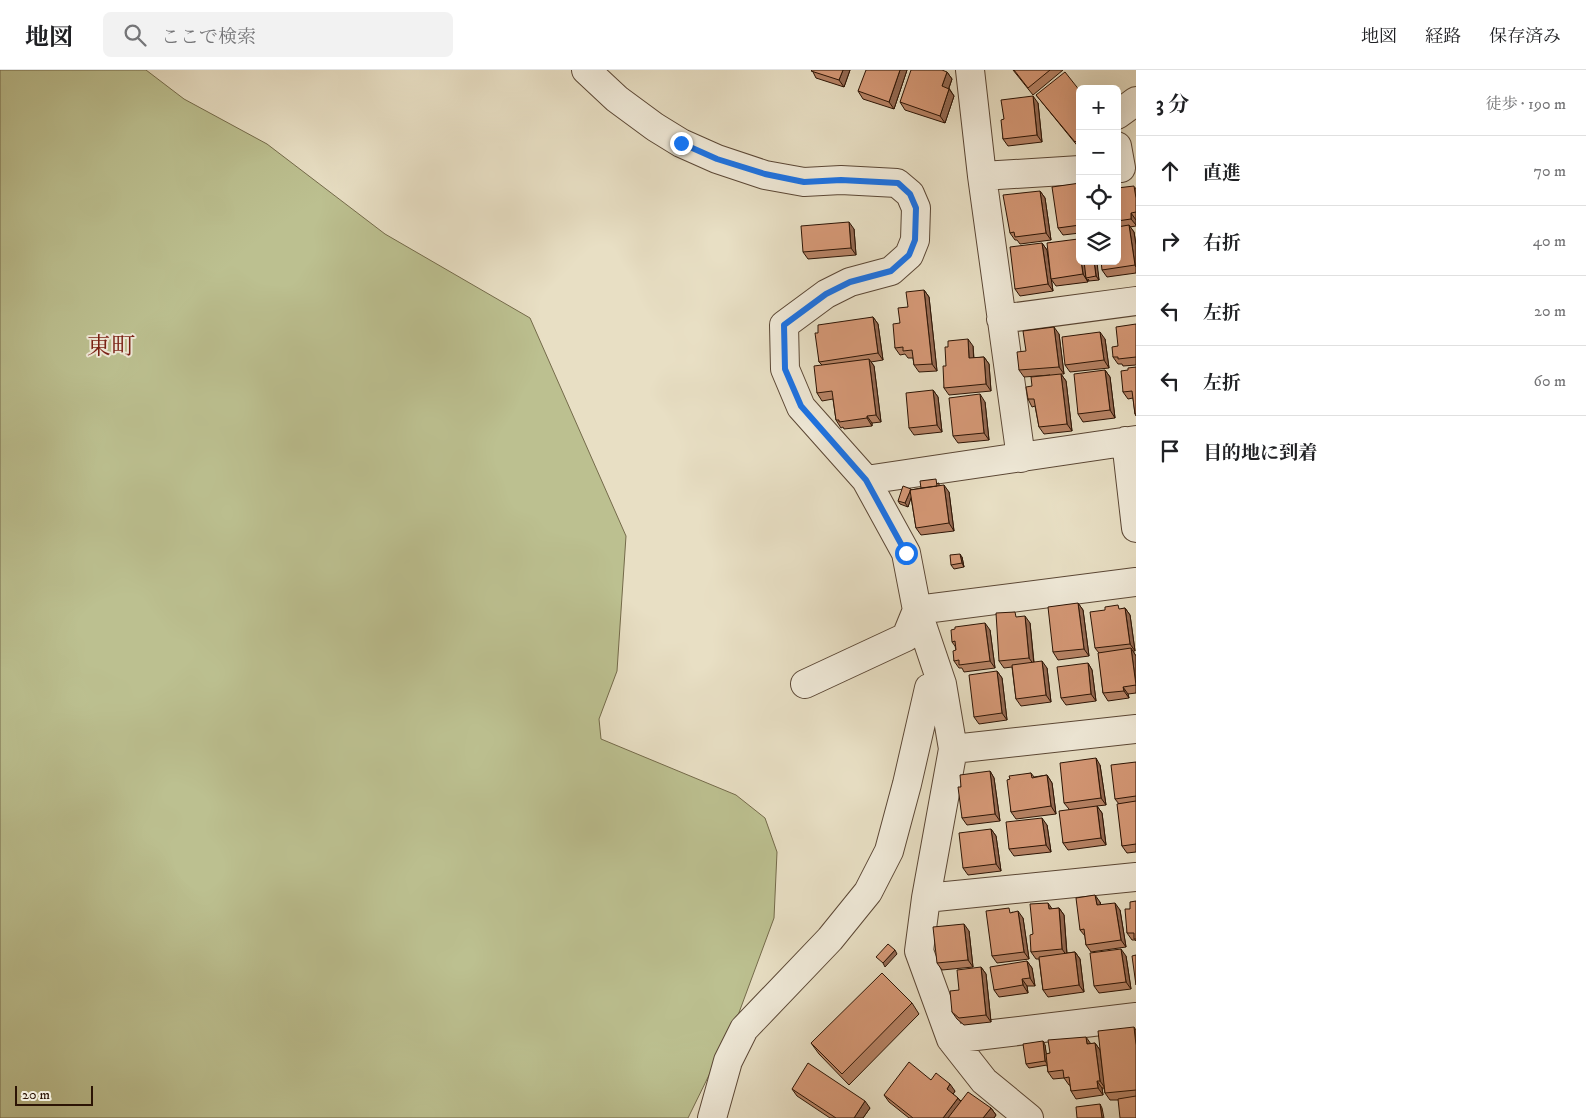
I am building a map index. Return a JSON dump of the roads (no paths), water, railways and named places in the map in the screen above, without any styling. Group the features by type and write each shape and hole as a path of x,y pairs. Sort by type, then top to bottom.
{"street":[{"path":"586,70 618,99 655,127 681,143 717,159 765,174 804,182 841,180 898,183 910,194 916,208 915,240 909,255 891,271 850,282 826,294 784,325 785,369 801,406 866,480 906,553 917,610 942,684 953,749 918,951 951,1039 984,1081 1029,1118"},
{"path":"970,70 982,176 1021,458"},
{"path":"1121,112 1136,101"},
{"path":"982,176 1076,170"},
{"path":"1001,320 1136,301"},
{"path":"866,480 1131,441 1136,528"},
{"path":"917,610 1136,582"},
{"path":"805,684 906,637 917,610"},
{"path":"712,1118 728,1061 744,1029 830,939 868,892 889,851 907,784 929,688 942,684"},
{"path":"953,749 1136,730"},
{"path":"926,898 1136,877"},
{"path":"951,1039 1136,1017"}],"district":[{"name":"東町","path":"111,346"}]}
